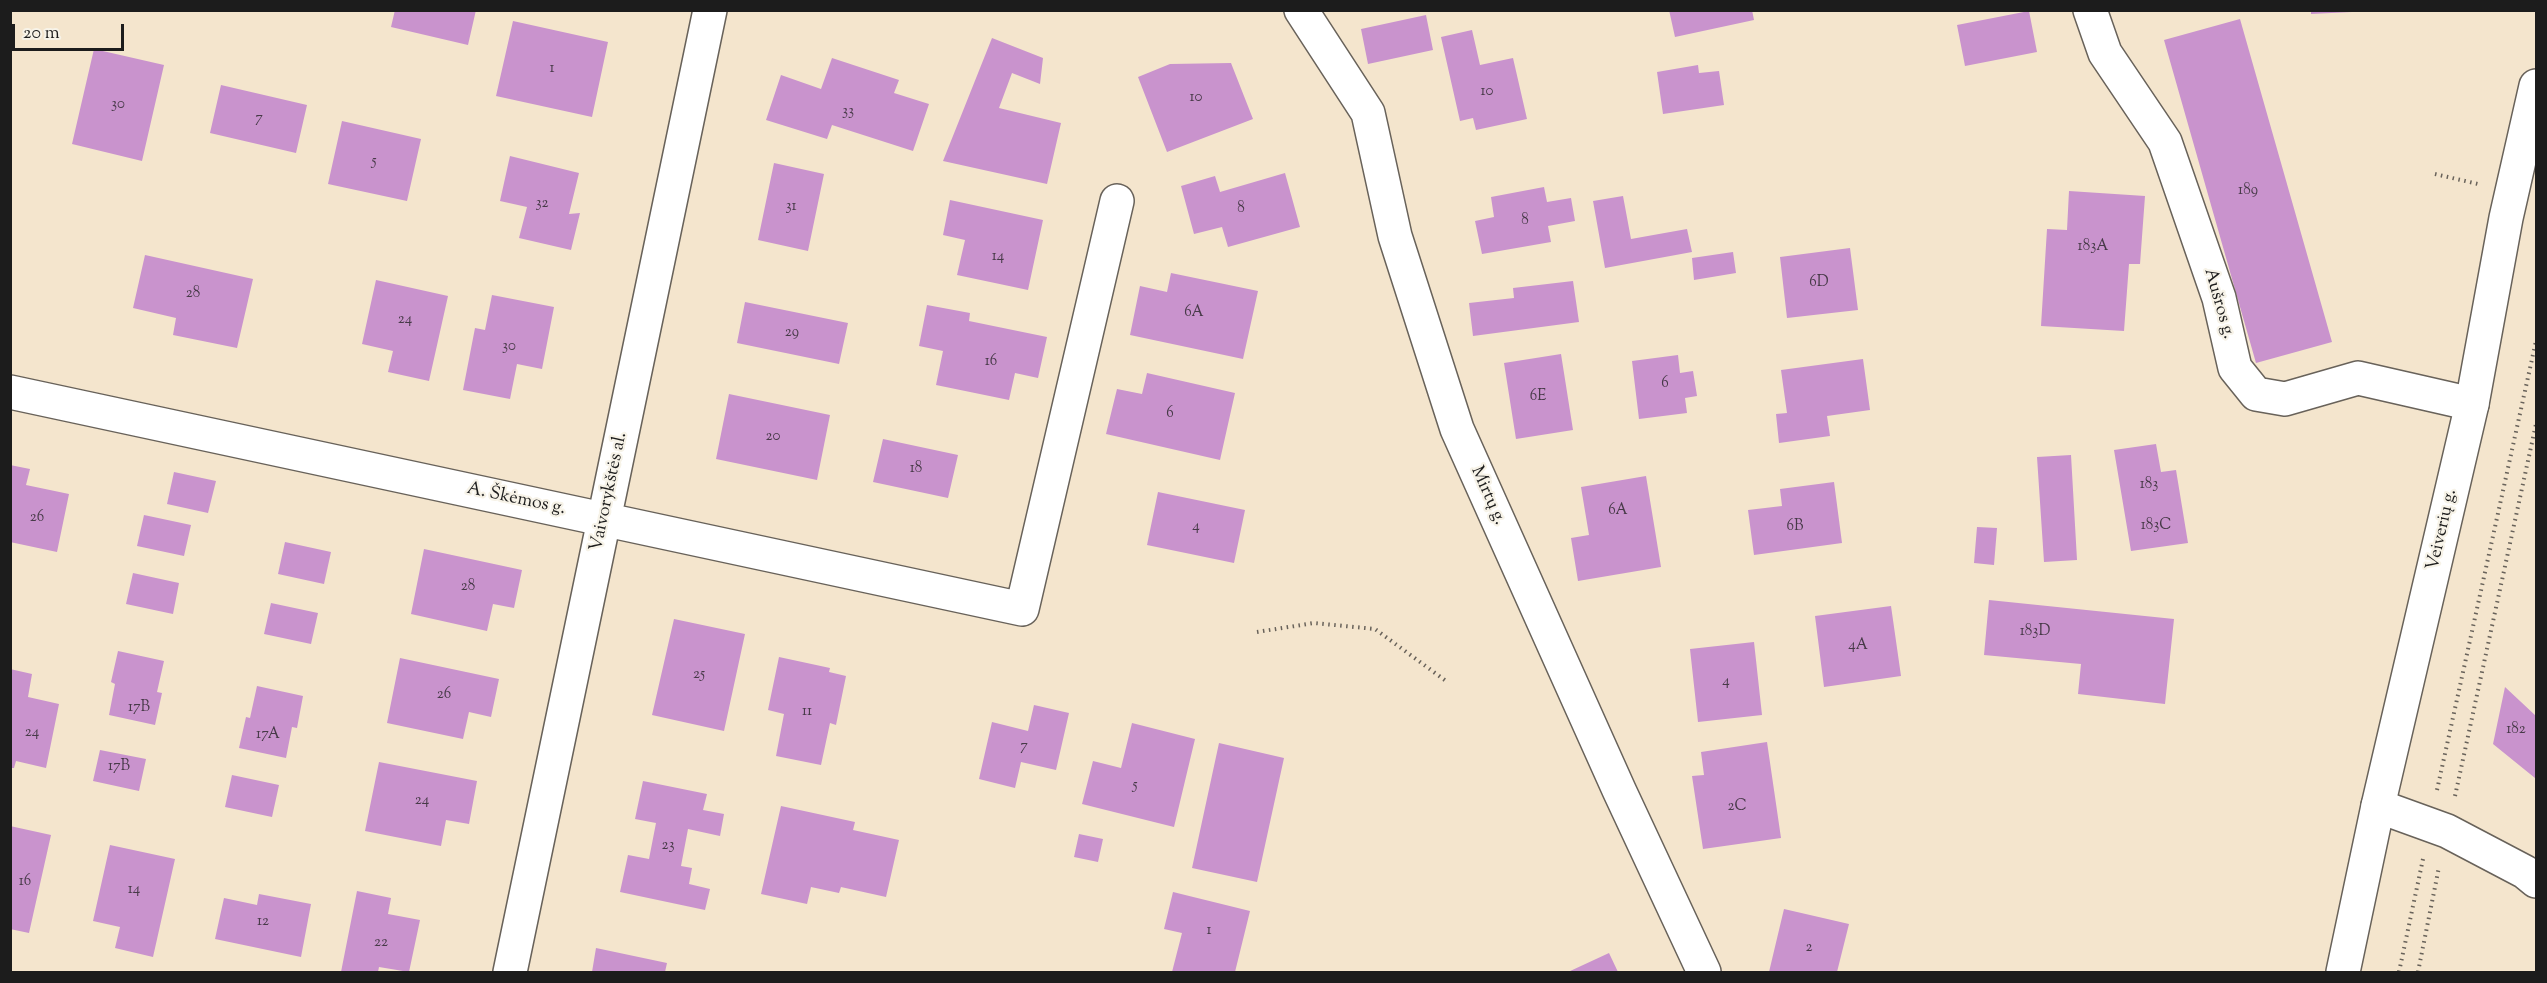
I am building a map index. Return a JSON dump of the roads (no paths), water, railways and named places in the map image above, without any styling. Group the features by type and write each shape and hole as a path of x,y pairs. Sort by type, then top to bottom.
{"street":[{"name":"Vaivorykštės al.","path":"510,972 710,10"},
{"name":"Mirtų g.","path":"1301,10 1368,113 1395,236 1457,429 1619,790 1704,972"},
{"name":"Aušros g.","path":"2090,10 2105,54 2165,142 2219,298 2235,368 2256,394 2285,399 2358,378 2472,404"},
{"name":"Veiverių g.","path":"2343,972 2378,806 2472,404 2506,218 2536,86"},
{"name":"A. Škėmos g.","path":"10,393 605,518 1022,609 1117,201"},
{"path":"2378,806 2438,827 2525,872 2536,881"}]}
